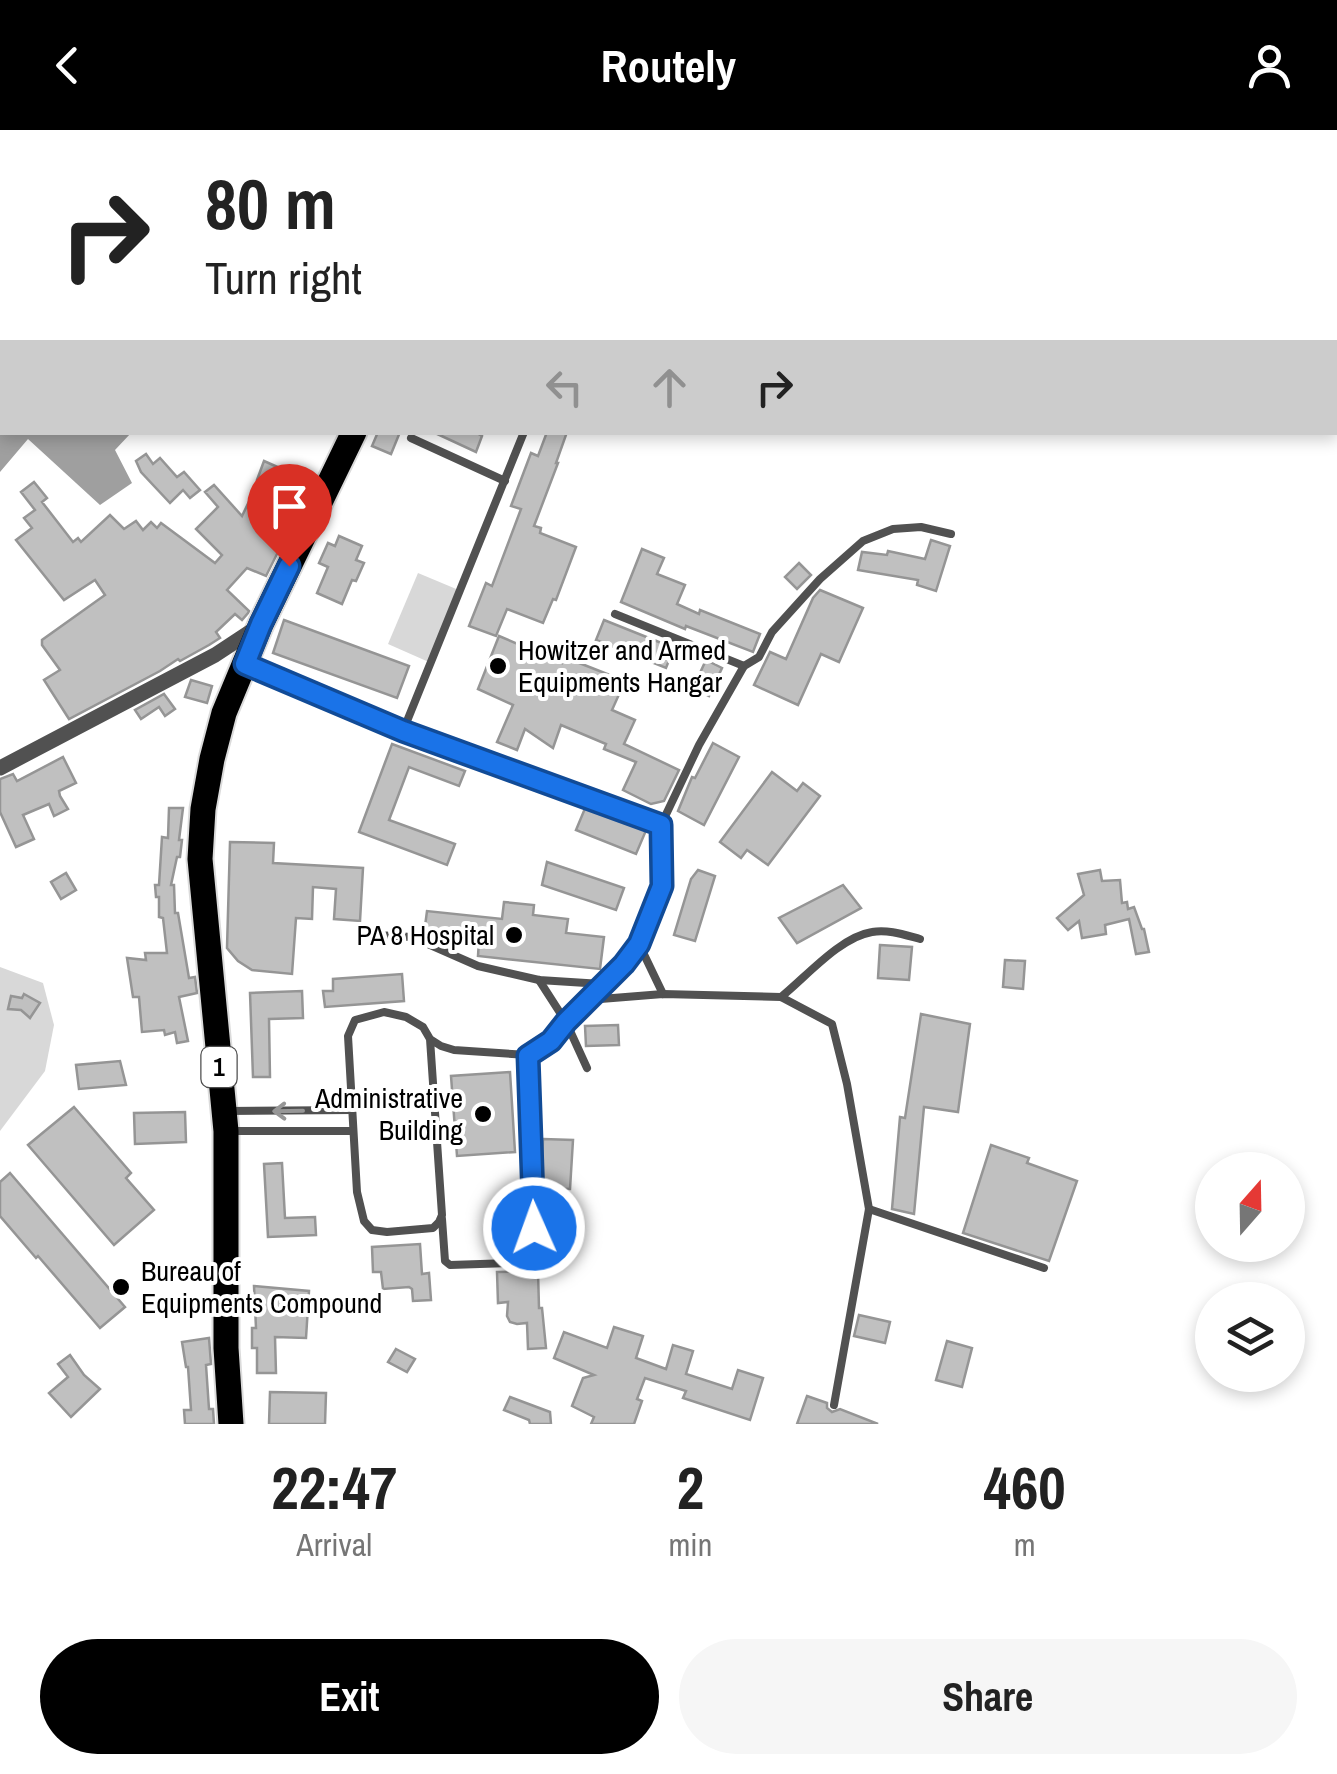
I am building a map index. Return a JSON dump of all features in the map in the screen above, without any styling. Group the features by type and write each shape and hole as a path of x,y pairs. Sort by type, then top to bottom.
{"highway":[{"name":"1","path":"231,1424 226,1348 225,1121 200,859 204,809 224,713 261,624 353,435"}],"street":[{"path":"0,768 215,655 261,624"},
{"path":"215,655 242,671"}],"lane":[{"path":"403,731 523,435"},
{"path":"411,438 504,481"},
{"path":"442,1214 432,1228 386,1232 372,1230 364,1221 359,1208 348,1036 355,1020 384,1012 406,1017 423,1028 430,1039 454,1050 528,1056 551,1041 639,944 662,886 661,825 698,745 744,666 759,657 772,632 820,578 863,541 892,529 922,526 951,534"},
{"path":"615,614 744,666"},
{"path":"242,671 661,825"},
{"path":"780,997 839,947 870,932 920,938"},
{"path":"359,934 412,937 478,966 539,980 603,984"},
{"path":"639,944 663,994"},
{"path":"539,980 566,1022 586,1068"},
{"path":"588,1000 663,994 780,997 832,1024 869,1209 834,1405"},
{"path":"430,1039 446,1261 450,1266 535,1262 528,1056"},
{"path":"225,1121 352,1110"},
{"path":"225,1121 354,1131"},
{"path":"869,1209 1044,1268"}],"shaded area":[{"path":"0,435 129,435 115,450 132,483 100,505 28,439 0,472"},
{"path":"418,573 461,591 431,663 388,644"},
{"path":"0,967 43,983 54,1025 45,1071 0,1131"}],"building":[{"path":"377,435 399,435 391,454 372,446"},
{"path":"439,435 480,435 476,452"},
{"path":"546,435 566,435 534,526 541,528 540,533 576,547 543,623 507,609 496,636 469,626 486,583 492,586 521,509 511,506 531,453 538,456"},
{"path":"146,454 153,464 160,458 177,477 184,472 200,490 190,498 183,490 170,503 141,472 136,461"},
{"path":"264,461 282,469 271,495 285,500 279,513 290,518 284,532 287,534 266,576 247,568 227,590 248,613 242,620 235,614 216,632 220,638 209,645 69,719 44,680 60,670 42,640 105,595 95,580 64,600 16,540 32,528 24,518 35,510 21,492 34,482 47,498 42,502 73,542 78,538 81,542 110,515 124,529 136,521 143,530 151,522 157,528 161,523 215,563 222,555 196,529 218,507 205,492 214,485 242,516"},
{"path":"339,536 362,546 356,560 364,563 342,604 317,593 328,567 319,563 328,543 335,546"},
{"path":"931,540 950,546 936,591 917,585 918,580 858,570 862,552 887,555 888,551 925,559"},
{"path":"642,549 664,558 657,574 685,585 677,604 760,634 753,652 621,602"},
{"path":"799,563 811,575 797,589 785,577"},
{"path":"820,590 863,608 839,662 821,654 798,705 754,685 770,652 786,659"},
{"path":"284,620 409,666 397,698 273,653"},
{"path":"604,620 674,648 666,668 596,640"},
{"path":"499,636 562,663 564,657 625,681 612,710 635,720 624,744 679,770 664,801 651,804 623,790 636,762 561,725 553,748 525,729 517,750 497,742 513,705 478,689"},
{"path":"706,660 722,668 709,696 693,688"},
{"path":"191,680 212,686 207,703 185,697"},
{"path":"164,694 175,709 165,716 159,707 141,719 135,710"},
{"path":"713,743 739,757 704,825 678,811 692,777 695,778"},
{"path":"392,744 465,771 459,786 409,767 389,820 455,844 447,865 359,832"},
{"path":"63,757 76,783 59,791 68,809 54,816 49,804 23,815 34,839 16,847 0,812 0,779 13,774 17,781"},
{"path":"772,772 797,791 803,783 820,796 768,865 747,850 741,858 720,842"},
{"path":"586,806 647,828 636,854 576,830"},
{"path":"169,808 183,808 180,857 171,885 189,978 195,977 197,993 179,997 188,1041 177,1043 175,1032 142,1032 139,997 133,997 127,958 146,960 145,953 167,953 155,885 159,885 162,837 168,838"},
{"path":"230,842 274,843 273,863 363,868 360,921 334,919 336,889 313,887 312,919 296,918 292,974 252,970 227,948"},
{"path":"547,862 624,888 616,910 542,885"},
{"path":"698,870 715,876 695,941 674,935 691,879"},
{"path":"1100,870 1102,881 1120,880 1122,903 1127,902 1128,909 1134,907 1149,952 1136,954 1129,919 1105,925 1106,934 1082,938 1079,921 1068,930 1057,918 1084,895 1078,874"},
{"path":"66,873 76,890 61,899 51,882"},
{"path":"843,885 861,908 797,943 779,918"},
{"name":"PA 8 Hospital","path":"504,902 534,905 533,915 568,919 566,933 604,937 600,969 478,956 479,940 424,934 427,911 502,919"},
{"path":"880,945 912,947 909,980 878,978"},
{"path":"1005,960 1025,961 1023,989 1003,987"},
{"path":"402,974 404,1001 325,1007 323,991 333,991 333,979"},
{"path":"302,991 303,1018 269,1019 270,1077 253,1077 250,993"},
{"path":"24,994 40,1003 30,1018 21,1010 8,1009 11,996 22,998"},
{"path":"921,1014 970,1024 958,1112 924,1107 914,1214 892,1209 900,1117 905,1118"},
{"path":"618,1025 619,1045 586,1046 585,1026"},
{"path":"120,1061 126,1085 79,1089 76,1065"},
{"name":"Administrative Building","path":"510,1072 515,1152 457,1156 451,1076"},
{"path":"74,1107 131,1173 126,1178 154,1210 114,1245 28,1145"},
{"path":"185,1112 186,1142 135,1144 134,1113"},
{"path":"543,1139 573,1140 570,1189 541,1188"},
{"path":"991,1145 1077,1181 1049,1261 963,1233"},
{"path":"282,1163 285,1218 315,1217 316,1235 268,1237 264,1164"},
{"path":"10,1173 125,1307 100,1328 0,1216 0,1182"},
{"path":"420,1244 422,1274 429,1273 431,1300 413,1301 409,1287 383,1289 381,1272 373,1272 372,1247"},
{"path":"538,1271 546,1348 528,1349 527,1323 510,1322 508,1302 498,1303 497,1272"},
{"path":"254,1286 309,1291 306,1338 275,1337 276,1373 257,1373 257,1348 252,1348 252,1328 256,1328"},
{"path":"859,1315 890,1322 885,1343 854,1336"},
{"path":"614,1327 643,1336 636,1358 666,1369 673,1345 693,1351 686,1374 732,1389 738,1370 763,1378 750,1420 683,1398 686,1391 645,1378 634,1424 591,1424 594,1417 572,1406 583,1378 594,1375 554,1358 564,1332 607,1348"},
{"path":"209,1338 211,1364 206,1365 214,1424 185,1424 184,1410 191,1410 182,1342"},
{"path":"947,1341 972,1348 962,1387 936,1380"},
{"path":"396,1349 415,1359 407,1372 388,1362"},
{"path":"70,1355 100,1389 71,1417 49,1393 68,1377 58,1364"},
{"path":"270,1392 326,1393 325,1424 269,1424"},
{"path":"807,1396 827,1403 832,1412 840,1409 878,1424 797,1424"},
{"path":"510,1397 550,1412 551,1424 530,1424 529,1420 504,1410"}],"place":[{"name":"Howitzer and Armed Equipments Hangar","path":"498,666"},
{"name":"PA 8 Hospital","path":"514,935"},
{"name":"Administrative Building","path":"483,1114"},
{"name":"Bureau of Equipments Compound","path":"121,1287"}],"route":[{"path":"289,566 245,664 403,731 661,825 662,886 639,944 551,1041 528,1056 534,1228"}]}
